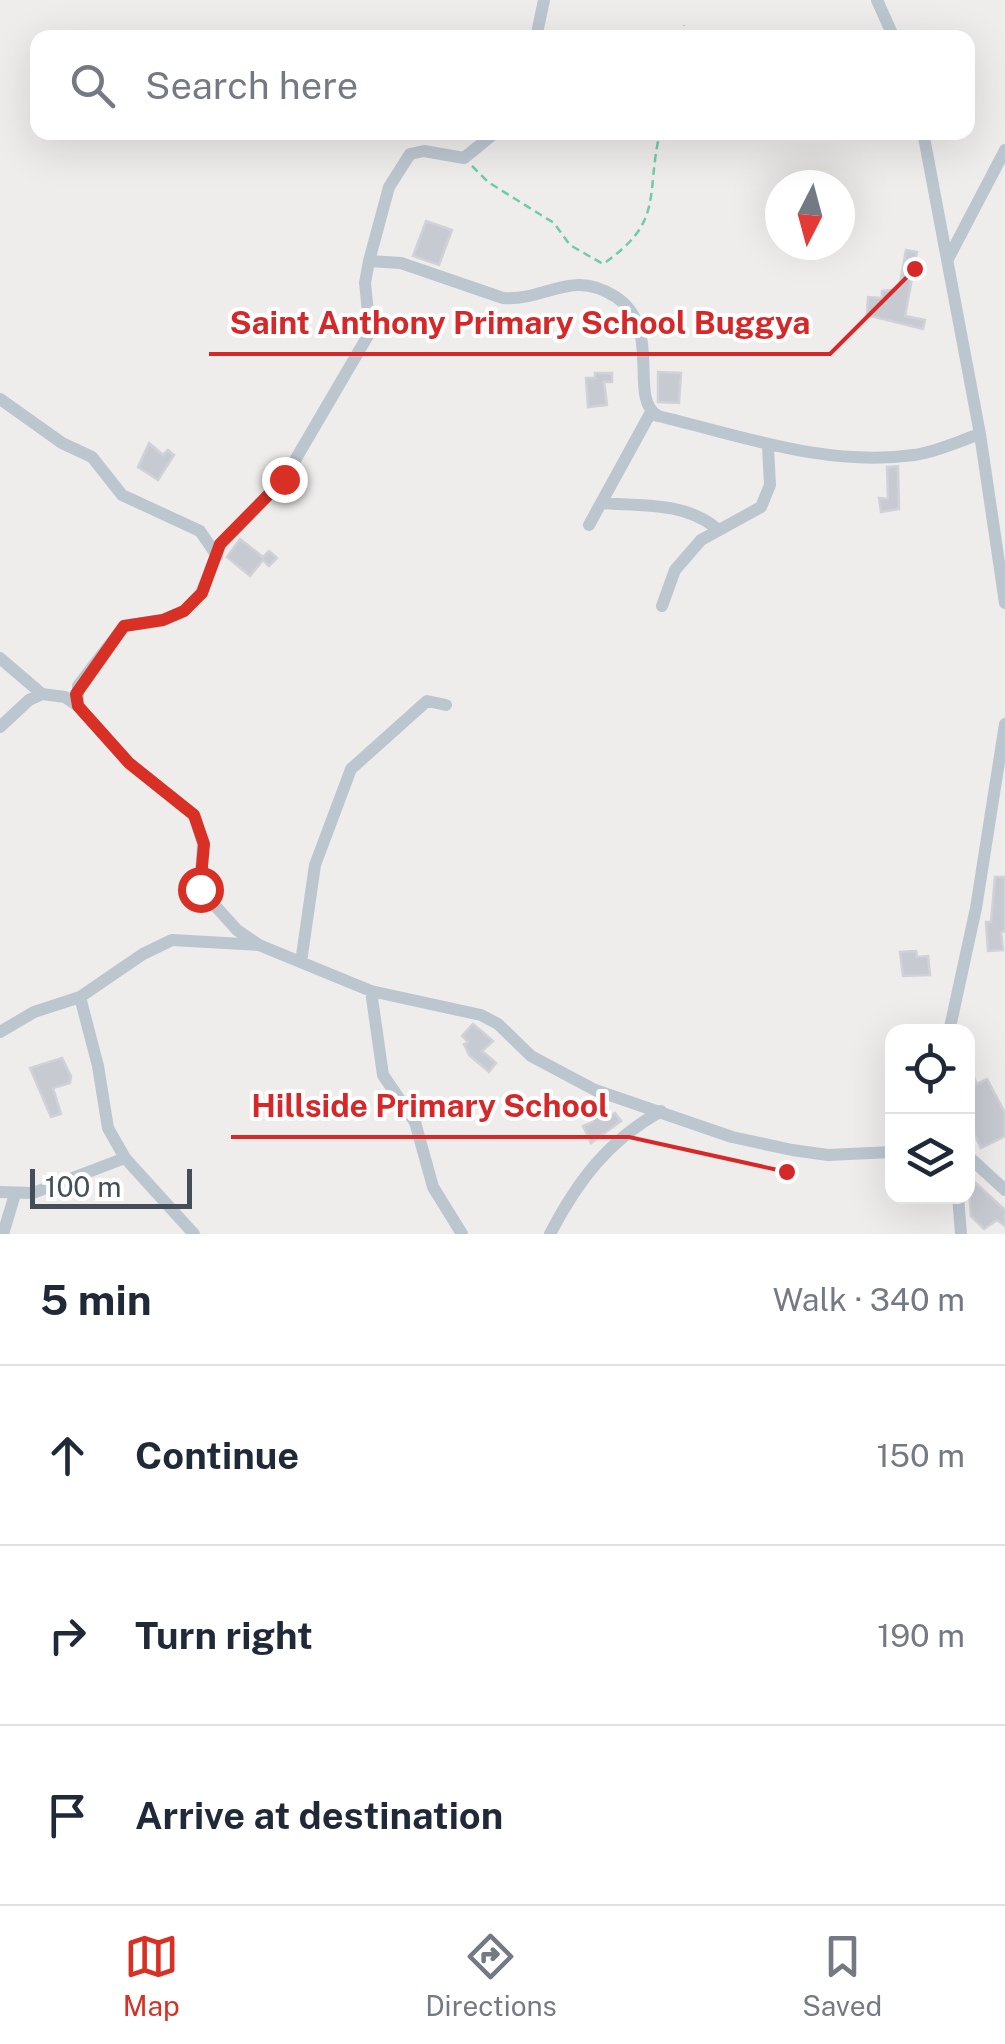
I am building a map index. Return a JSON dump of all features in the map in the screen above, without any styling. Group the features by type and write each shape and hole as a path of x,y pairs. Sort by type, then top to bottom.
{"street":[{"path":"538,30 544,0"},
{"path":"877,0 890,30"},
{"path":"78,706 78,686 124,626 163,620 184,611 202,593 220,544 284,479 323,406 370,332 365,283 369,261 388,187 410,154 424,151 464,158 486,140"},
{"path":"925,140 980,434 1005,602"},
{"path":"948,259 1005,150"},
{"path":"369,261 401,263 503,298 518,299 580,283 599,288 631,310 642,330 646,398 651,412 589,525"},
{"path":"0,399 62,442 92,457 122,495 200,531 216,556"},
{"path":"651,412 768,447 865,459 926,452 980,434"},
{"path":"662,606 675,570 716,528 761,508 770,485 768,447"},
{"path":"601,504 683,510 702,516 716,528"},
{"path":"0,658 42,694"},
{"path":"0,728 29,700 42,694 65,696 78,706 129,763 194,815 204,844 200,889 237,930 258,945 371,991 481,1015 566,1077 732,1138 828,1155 885,1152"},
{"path":"301,962 315,865 351,769 428,702 446,705"},
{"path":"950,1024 979,890 1005,724"},
{"path":"0,1032 34,1012 80,997 143,954 172,940 258,945"},
{"path":"371,991 383,1075 415,1122 433,1187 462,1234"},
{"path":"80,997 98,1066 108,1128 125,1158 194,1234"},
{"path":"550,1234 599,1156 624,1132 662,1111"},
{"path":"0,1192 50,1189 125,1158"},
{"path":"975,1162 1005,1190"},
{"path":"4,1234 15,1194"},
{"path":"959,1204 962,1234"}],"path":[{"path":"682,30 684,25"},
{"path":"464,158 488,182 554,223 570,245 603,264 625,249 652,210 659,140"}],"building":[{"path":"426,221 452,230 439,265 413,256"},
{"path":"906,250 917,252 905,316 925,320 923,329 867,315 868,297 882,298 882,291 899,289"},
{"path":"658,372 681,373 679,403 658,402"},
{"path":"595,373 612,373 612,382 604,382 607,405 588,407 586,378 595,378"},
{"path":"149,443 163,455 168,450 174,455 158,480 138,467"},
{"path":"898,466 899,509 881,512 879,498 888,499 887,467"},
{"path":"240,539 263,557 269,551 277,558 269,566 263,560 250,576 227,557"},
{"path":"995,877 1005,877 1005,931 1001,932 1003,950 988,951 986,922 991,922"},
{"path":"916,951 917,957 928,956 930,975 903,976 900,952"},
{"path":"473,1024 493,1041 482,1051 496,1063 489,1072 469,1055 464,1044 468,1042 462,1036"},
{"path":"62,1058 71,1076 70,1083 53,1088 61,1114 51,1117 30,1068"},
{"path":"987,1079 1005,1113 1005,1136 981,1148 975,1136 975,1080 977,1084"},
{"path":"596,1101 604,1120 615,1113 621,1121 591,1143 583,1126 593,1122 586,1105"},
{"path":"975,1182 1005,1210 1005,1226 997,1220 984,1229 971,1216"}],"place":[{"name":"Saint Anthony Primary School Buggya","path":"915,269"},
{"name":"Hillside Primary School","path":"787,1172"}],"route":[{"path":"200,889 204,844 194,815 129,763 78,706 76,694 124,626 163,620 184,611 202,593 220,544 284,479"}]}
